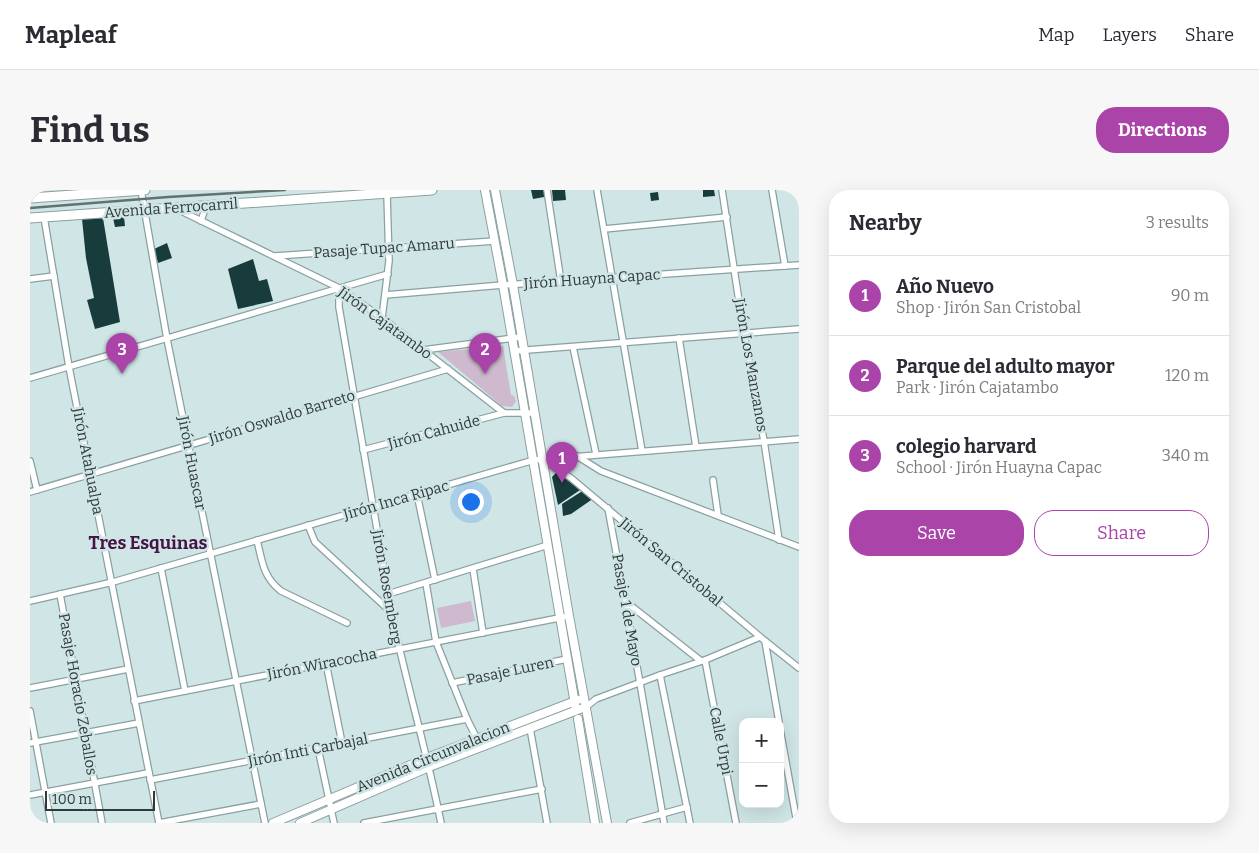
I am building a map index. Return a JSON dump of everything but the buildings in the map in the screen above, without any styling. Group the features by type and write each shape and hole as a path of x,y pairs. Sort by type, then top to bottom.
{"main road":[{"name":"Avenida Ferrocarril","path":"30,198 54,193 143,190"},
{"name":"Avenida Ferrocarril","path":"30,218 432,190"},
{"path":"485,190 504,285 514,351 530,413"},
{"path":"495,190 513,285 538,459 607,823"},
{"path":"538,459 548,546 576,710"},
{"name":"Avenida Circunvalacion","path":"273,823 427,758 574,701 585,702"},
{"name":"Avenida Circunvalacion","path":"300,823 429,767 576,710 585,702"},
{"path":"578,719 595,823"}],"street":[{"name":"Jirón Huascar","path":"143,190 143,210 167,339 265,823"},
{"path":"546,190 562,282"},
{"path":"598,190 642,451"},
{"name":"Jirón Los Manzanos","path":"722,190 779,540"},
{"path":"772,190 785,266"},
{"path":"382,318 388,274 387,194"},
{"path":"201,221 206,206"},
{"name":"Jirón Cajatambo","path":"175,208 340,288 382,318 504,413"},
{"name":"Jirón Atahualpa","path":"44,217 69,367 113,582 138,723 159,823"},
{"path":"604,229 727,218"},
{"name":"Pasaje Tupac Amaru","path":"273,256 495,241"},
{"name":"Jirón Huayna Capac","path":"385,295 799,265"},
{"path":"30,378 388,274"},
{"path":"30,279 54,276"},
{"name":"Jirón Rosemberg","path":"340,288 339,307 390,611 398,649 420,728 441,823"},
{"path":"514,351 799,329"},
{"path":"423,350 521,337"},
{"path":"679,338 696,447"},
{"path":"573,346 596,454"},
{"name":"Jirón Oswaldo Barreto","path":"33,492 448,369"},
{"path":"504,413 530,413"},
{"name":"Jirón Cahuide","path":"363,450 504,413"},
{"name":"Jirón Inca Ripac","path":"30,601 113,582 538,459 799,439"},
{"path":"577,456 601,471 799,547"},
{"name":"Jirón San Cristobal","path":"538,459 571,478 799,668"},
{"path":"30,461 33,492"},
{"path":"713,480 718,515"},
{"path":"416,494 435,580"},
{"name":"Pasaje 1 de Mayo","path":"608,508 664,823"},
{"path":"308,525 315,542 390,611"},
{"path":"257,540 266,575 272,584 281,591 346,623"},
{"path":"388,594 548,546"},
{"path":"161,568 186,691"},
{"path":"473,568 484,633"},
{"path":"426,583 436,642 477,740"},
{"name":"Pasaje Horacio Zeballos","path":"60,594 102,823"},
{"path":"626,602 703,660"},
{"name":"Jirón Wiracocha","path":"134,701 569,616"},
{"path":"762,639 778,718"},
{"name":"Avenida Circunvalacion","path":"585,702 596,700 660,674 762,639"},
{"name":"Pasaje Luren","path":"452,683 567,659"},
{"name":"Calle Urpi","path":"703,660 736,823"},
{"path":"326,663 342,743"},
{"path":"30,688 128,669"},
{"path":"660,674 690,823"},
{"path":"576,710 578,719"},
{"path":"30,711 33,742 51,823"},
{"name":"Jirón Inti Carbajal","path":"150,780 467,719"},
{"path":"33,742 138,723"},
{"path":"530,728 547,823"},
{"path":"318,748 334,823"},
{"path":"784,751 797,823"},
{"path":"30,795 148,773"},
{"path":"364,823 542,789"},
{"path":"159,823 261,804"},
{"path":"630,823 687,807"}],"shaded area":[{"path":"503,346 511,395 514,396 516,401 512,407 502,406 438,352"},
{"path":"471,601 475,621 441,628 437,608"}],"railway":[{"path":"30,208 285,190"}],"place":[{"name":"colegio harvard","path":"122,374"},
{"name":"Parque del adulto mayor","path":"485,374"},
{"name":"Año Nuevo","path":"562,483"}],"district":[{"name":"Tres Esquinas","path":"148,543"}]}
